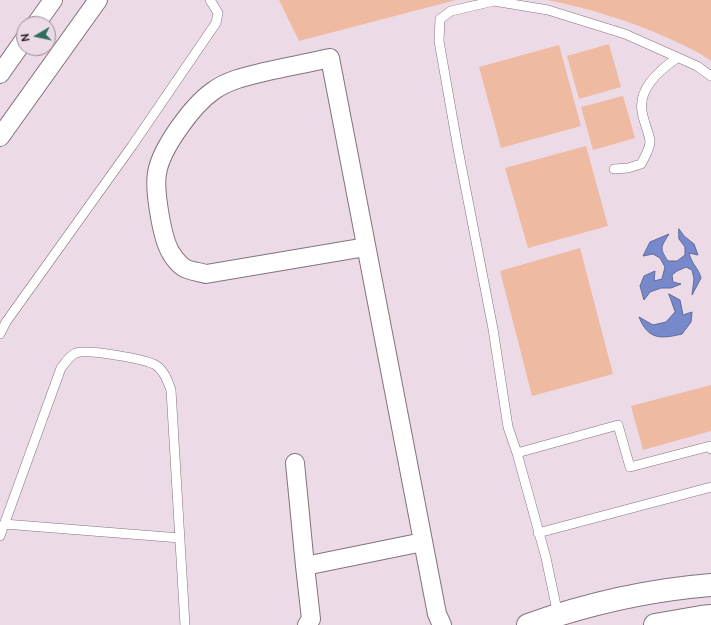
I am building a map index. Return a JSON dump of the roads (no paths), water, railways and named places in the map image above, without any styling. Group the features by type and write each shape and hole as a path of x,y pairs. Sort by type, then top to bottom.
{"main road":[{"path":"528,625 596,604 662,590 711,584"},
{"path":"655,625 711,616"}],"street":[{"path":"42,16 53,0"},
{"path":"0,137 98,0"},
{"path":"0,74 16,51"},
{"path":"366,247 206,274 183,268 171,253 164,233 157,194 157,172 165,150 180,126 199,104 213,91 245,76 330,58 437,614 442,625"},
{"path":"295,462 304,566 313,623"},
{"path":"304,566 423,542"}],"lane":[{"path":"0,334 6,322 132,146 216,23 218,13 210,0"},
{"path":"558,615 546,558 517,452 508,428 494,329 458,149 439,41 440,19 451,12 493,1 548,10 625,34 697,66 711,76"},
{"path":"614,169 628,168 641,164 646,155 650,141 641,109 644,94 651,80 661,69 677,58"},
{"path":"0,536 61,368 70,356 78,352 94,352 142,360 157,366 165,376 171,390 185,625"},
{"path":"517,452 618,425 630,467 710,446 711,449"},
{"path":"538,533 711,487"},
{"path":"4,524 180,538"}],"water":[{"path":"679,229 684,236 694,244 698,255 689,253 701,278 692,295 694,279 692,270 686,267 672,275 673,282 681,284 671,288 661,288 650,292 644,300 640,286 644,276 655,271 654,281 662,279 665,267 660,258 653,254 643,256 650,242 669,234 662,248 668,261 677,261 685,255 685,247 679,239"},
{"path":"669,294 680,300 683,315 692,312 691,322 682,334 668,337 656,336 647,330 639,317 653,325 666,322 675,312"}]}
